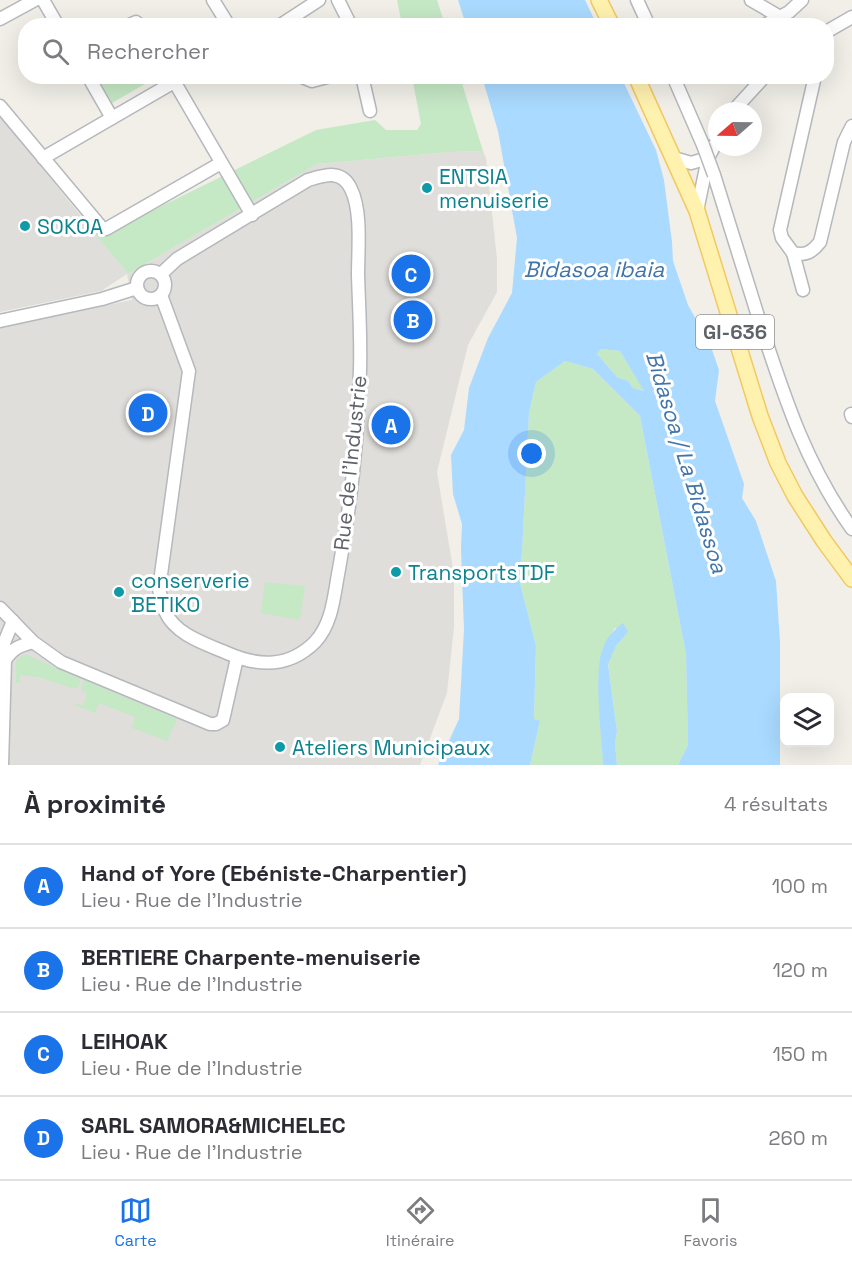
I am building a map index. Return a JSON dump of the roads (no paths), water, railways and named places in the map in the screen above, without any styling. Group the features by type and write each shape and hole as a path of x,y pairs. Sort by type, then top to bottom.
{"main road":[{"path":"599,0 608,18"},
{"name":"GI-636","path":"640,84 697,211 760,416 778,463 795,496 852,579"}],"street":[{"path":"0,19 35,0"},
{"path":"43,0 53,18"},
{"path":"213,0 224,18"},
{"path":"291,18 319,0"},
{"path":"338,0 347,18"},
{"path":"637,0 645,18"},
{"path":"751,0 779,18"},
{"path":"787,18 802,0"},
{"path":"834,27 852,17"},
{"path":"93,84 112,118"},
{"path":"43,158 165,84"},
{"path":"176,84 252,215"},
{"path":"364,84 370,111"},
{"path":"678,84 714,175 786,403 807,455 831,500 852,529"},
{"path":"741,102 758,84"},
{"path":"803,291 793,253 782,238 780,230 814,84"},
{"path":"0,106 102,228 106,229 221,163"},
{"path":"793,253 801,255 812,251 820,242 844,142 852,126"},
{"path":"674,158 691,163 708,158 697,211"},
{"name":"Rue de l'Industrie","path":"0,321 102,299 137,288 138,279 144,272 153,271 161,274 165,287 161,295 189,371 159,589 165,612 191,638 237,658 264,664 291,660 315,641 329,621 350,508 360,369 357,215 352,189 339,175 327,175 308,180 177,259 161,274"},
{"path":"137,288 147,298 157,298 161,295"},
{"path":"0,608 33,642 61,662 210,724 223,720 237,658"},
{"path":"2,765 4,643 13,621"},
{"path":"5,660 12,650 20,645 33,642"}],"water":[{"path":"458,0 585,0 594,18 464,18"},
{"name":"Bidasoa ibaia","path":"484,84 624,84 656,150 664,180 673,261 688,305 710,344 719,370 715,401 744,484 742,498 756,521 776,581 780,642 780,765 678,765 688,745 686,654 640,416 593,369 565,361 536,382 529,413 519,579 536,646 534,719 540,721 530,765 438,765 459,719 464,630 462,524 453,494 451,455 464,430 469,388 488,338 512,293 517,238 498,131","holes":["601,349 620,351 644,391 633,388 628,381 617,377 597,354"]},
{"path":"623,623 628,632 616,646 608,664 617,731 615,744 617,765 603,765 598,689 600,659 606,641"}],"place":[{"name":"ENTSIA menuiserie","path":"427,188"},
{"name":"SOKOA","path":"25,226"},
{"name":"LEIHOAK","path":"411,274"},
{"name":"BERTIERE Charpente-menuiserie","path":"413,320"},
{"name":"SARL SAMORA&MICHELEC","path":"148,413"},
{"name":"Hand of Yore (Ebéniste-Charpentier)","path":"391,425"},
{"name":"TransportsTDF","path":"396,572"},
{"name":"conserverie BETIKO","path":"119,592"},
{"name":"Ateliers Municipaux","path":"280,747"}],"water label":[{"name":"Bidasoa / La Bidassoa","path":"687,462"}]}
